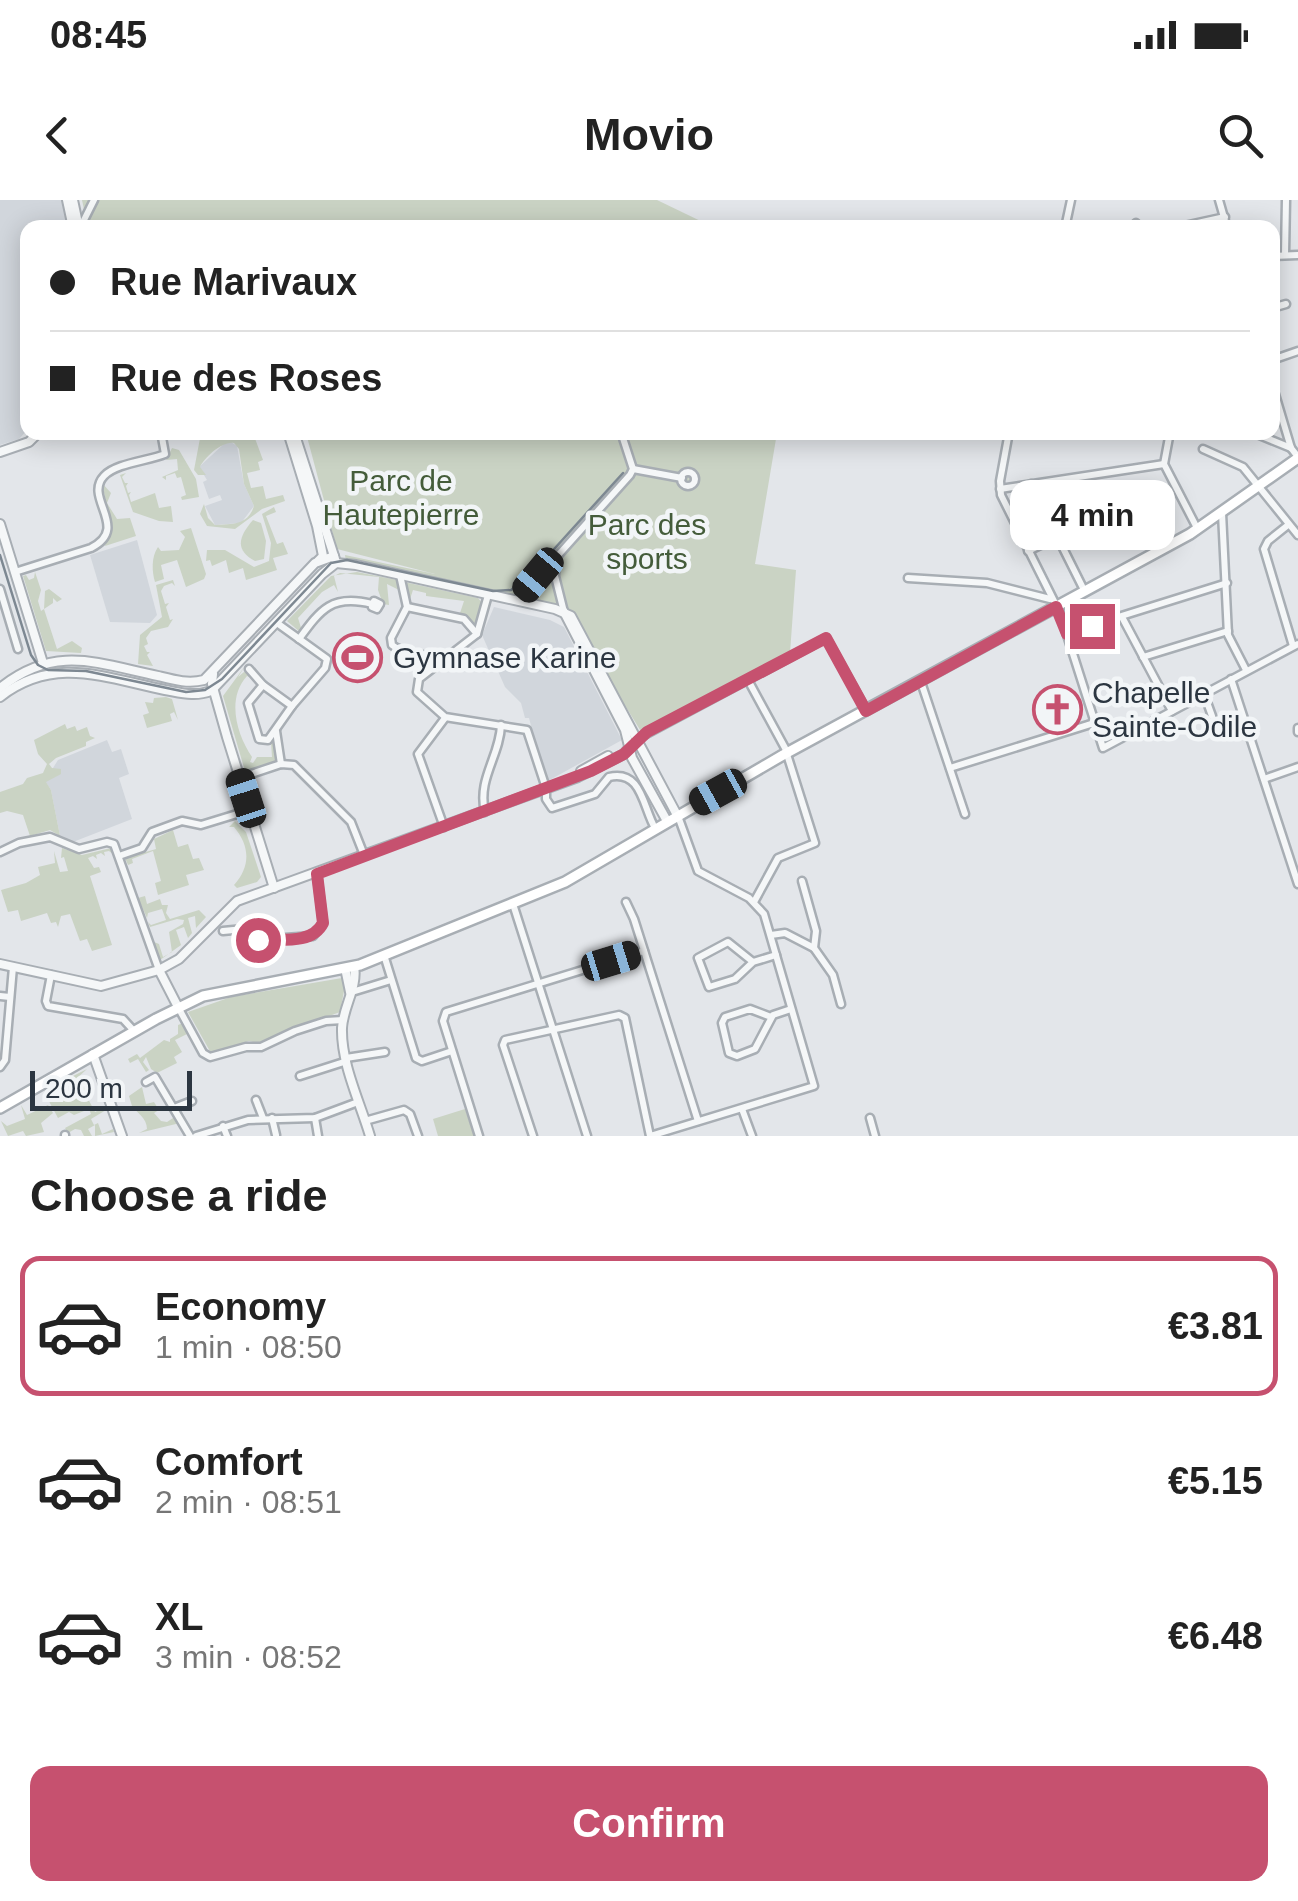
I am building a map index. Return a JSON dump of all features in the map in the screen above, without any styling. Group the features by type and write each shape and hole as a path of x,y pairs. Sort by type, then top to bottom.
{"main road":[{"path":"0,1108 134,1031 220,991 350,967 565,882 1054,603 1085,592 1198,529 1298,458"}],"street":[{"path":"1220,200 1226,220"},
{"path":"1285,254 1286,200"},
{"path":"1211,220 1225,217"},
{"path":"1280,255 1298,255"},
{"path":"1280,306 1286,304"},
{"path":"1280,407 1291,448 1298,458"},
{"path":"0,452 31,440"},
{"path":"15,572 102,542 108,526 99,492 101,480 110,472 164,454 162,440"},
{"path":"0,688 43,662 81,661 185,682 202,681 212,674 323,556 293,440"},
{"path":"294,440 333,559"},
{"path":"624,440 632,469"},
{"path":"1008,440 1000,489 1067,634 1103,748 1296,645 1264,550 1268,540 1288,526"},
{"path":"1168,440 1164,464 1198,529"},
{"path":"1272,440 1291,448"},
{"path":"1203,449 1243,466 1298,536"},
{"path":"1000,489 1164,464"},
{"path":"632,469 682,478"},
{"path":"517,601 632,469"},
{"path":"1030,484 1085,592"},
{"path":"1222,513 1228,631 1246,670"},
{"path":"0,524 45,673"},
{"path":"317,526 333,559"},
{"path":"1028,551 1057,537"},
{"path":"558,554 556,578 564,612"},
{"path":"0,697 25,680 45,673 87,674 188,695 214,690 333,559"},
{"path":"318,561 333,559 564,612 575,622 633,743 678,815 698,871 754,902 764,914 814,1086 650,1136 624,1016 506,1040 503,1046 533,1136"},
{"path":"400,575 407,606 391,638 392,645 429,656 438,664"},
{"path":"538,575 556,578"},
{"path":"908,578 987,583 1054,603"},
{"path":"1067,634 1227,583"},
{"path":"0,589 18,649"},
{"path":"488,595 477,634 419,679 416,688 420,696 445,717 529,733 547,803 558,808 598,792 609,777 625,777 641,792 654,828"},
{"path":"299,639 328,606 348,599 372,604"},
{"path":"407,606 464,619 477,634"},
{"path":"1122,617 1172,710"},
{"path":"263,685 248,703 259,740 268,740 328,663 277,623"},
{"path":"1144,657 1228,631"},
{"path":"0,964 102,986 159,970 179,959 237,901 485,812 624,754 633,743 826,638 866,711"},
{"path":"249,669 292,706"},
{"path":"212,674 274,888"},
{"path":"1231,679 1298,884"},
{"path":"748,680 786,754 815,843 778,858 754,902"},
{"path":"202,681 214,690"},
{"path":"921,682 965,814"},
{"path":"1204,694 1212,716"},
{"path":"444,827 418,754 445,717"},
{"path":"950,768 1094,723"},
{"path":"485,812 483,786 501,738 501,725"},
{"path":"276,728 281,764"},
{"path":"633,743 632,758 666,821"},
{"path":"240,778 281,764 300,769 351,822 364,857"},
{"path":"1264,779 1298,767"},
{"path":"119,856 142,848 152,832 182,821 201,826 250,810"},
{"path":"0,852 19,843 50,837 79,849 111,842 159,970 203,1053 210,1057 261,1047 295,1030 343,1020"},
{"path":"214,922 223,930 244,929 258,940 313,936 323,923 317,874"},
{"path":"802,881 816,931 814,948"},
{"path":"626,902 698,1120"},
{"path":"513,904 588,1136"},
{"path":"771,935 785,933 814,948 835,978 841,1004"},
{"path":"753,962 728,942 698,958 706,986 710,987 735,979 753,962 776,955"},
{"path":"479,1136 443,1021 446,1012 644,951"},
{"path":"384,955 416,1058 452,1052"},
{"path":"0,1067 5,1060 13,967"},
{"path":"350,967 355,979 343,1020 347,1060 370,1136"},
{"path":"51,975 48,1006 122,1019 134,1031"},
{"path":"350,992 391,980"},
{"path":"0,996 10,997"},
{"path":"772,1017 750,1009 725,1017 722,1026 729,1053 738,1056 754,1049 772,1017 790,1008"},
{"path":"300,1076 385,1052"},
{"path":"93,1054 122,1136"},
{"path":"146,1082 155,1077 193,1136 267,1118 315,1118 360,1101"},
{"path":"256,1100 276,1135"},
{"path":"174,1108 192,1101"},
{"path":"742,1109 752,1136"},
{"path":"366,1120 404,1110 410,1114 418,1136"},
{"path":"315,1118 318,1136"},
{"path":"870,1118 876,1136"},
{"path":"224,1126 226,1136"}],"shaded area":[{"path":"0,200 63,200 68,220 20,220 20,438 0,445"},
{"path":"231,442 237,446 244,484 254,506 241,523 215,525 205,506 222,500 220,495 209,499 203,482 207,480 199,467"},
{"path":"137,540 157,615 150,623 110,622 90,555"},
{"path":"494,607 564,627 622,740 546,782 529,718 525,718 521,703 505,687 482,635"},
{"path":"107,740 112,752 121,749 129,774 119,778 132,819 73,842 60,836 51,790 45,781 58,760"}],"green space":[{"path":"82,200 657,200 698,220 86,220"},
{"path":"200,440 256,440 263,460 258,462 260,470 247,473 251,488 263,486 266,499 283,495 285,501 262,509 235,529 207,526 200,514 204,504 215,525 244,520 254,506 234,443 219,447 206,459 200,467 206,475 198,475 194,470"},
{"name":"Parc des sports","path":"308,440 776,440 755,564 796,570 790,653 642,733 566,610 494,591 346,562 345,555 435,574 337,549"},
{"path":"172,448 179,450 196,479 199,497 182,500 186,495 181,477 177,478 175,473 166,476 166,480 162,477 178,470 177,459 166,460"},
{"path":"126,473 122,477 128,483 131,502 155,493 159,508 171,506 173,522 133,512 120,475"},
{"path":"102,483 111,493 107,503 117,519 130,518 136,536 105,546 110,521"},
{"path":"274,507 276,512 266,516 277,544 283,542 288,554 273,558 277,570 246,580 243,568 229,573 226,560 212,566 210,560 206,561 207,550 225,550 254,567 269,561 271,543 262,514"},
{"path":"253,520 261,523 266,541 264,559 255,561 241,547 244,532"},
{"path":"191,528 206,574 204,579 186,587 177,560 161,565 164,579 155,582 153,564 158,547 161,551 179,550 185,537 180,531"},
{"path":"35,572 41,590 38,601 57,649 72,641 82,648 81,653 46,651 23,576 29,580"},
{"path":"357,572 397,580 401,591 387,584 389,605 383,604 379,577 346,574"},
{"path":"335,575 338,592 334,585 322,592 298,618 300,632 287,621"},
{"path":"173,580 175,586 172,583 161,591 165,604 169,603 166,607 170,620 173,619 168,627 151,631 146,638 148,644 144,646 150,652 147,655 153,666 138,664 140,635 162,617 156,585"},
{"path":"404,582 478,598 482,603 475,630 459,616 464,601 426,596 413,590 410,599"},
{"path":"49,589 62,599 57,602 53,598 53,603 44,609 45,591"},
{"path":"245,666 238,677 244,672 251,673 254,679 247,676 235,706 238,728 252,757 250,762 257,757 272,757 271,742 276,741 279,757 276,762 245,771 223,696"},
{"path":"172,699 178,720 174,712 170,714 172,721 147,728 143,715 149,713 145,702"},
{"path":"65,724 67,729 75,726 77,731 87,727 95,738 49,764 61,769 61,774 46,782 60,836 50,830 30,836 23,815 0,813 0,792 43,773 47,764 38,754 34,740"},
{"path":"235,821 246,832 261,877 237,888 234,885 246,863 246,849 234,827 229,827"},
{"path":"173,830 178,847 188,844 193,859 199,858 204,870 186,875 189,885 158,895 155,883 161,881 153,851 132,859 133,863 128,865 125,858 156,849 154,839"},
{"path":"62,848 82,855 111,848 113,854 109,851 104,852 105,856 96,855 97,859 88,858 101,872 90,876 112,945 92,951 87,939 80,941 70,914 61,916 58,927 56,922 51,923 47,913 21,921 18,910 8,912 1,890 40,875 38,867 55,863 54,851 60,872 68,871 64,857 61,858"},
{"path":"145,896 147,904 160,899 162,905 168,905 166,913 170,919 199,910 206,917 196,928 195,916 188,918 192,933 188,938 184,927 176,930 181,945 172,951 169,932 184,920 150,927 148,922 151,925 166,920 162,909 148,913 147,918 138,898"},
{"path":"154,942 159,944 163,957 168,954 160,960"},
{"path":"342,978 345,986 340,1012 257,1043 249,1041 211,1053 188,1012 231,997"},
{"path":"183,1023 189,1033 175,1040 182,1052 174,1057 177,1063 157,1073 146,1057 146,1072 138,1059 130,1063 128,1059 137,1054 140,1058 164,1040 170,1042"},
{"path":"87,1069 75,1080 78,1085 84,1082 95,1112 105,1107 106,1110 91,1119 94,1125 98,1123 102,1134 113,1129 114,1132 95,1136 95,1125 88,1129 92,1136 84,1136 75,1129 68,1133 65,1128 91,1114 89,1109 58,1118 44,1092 53,1087 62,1099 72,1093 65,1080"},
{"path":"142,1087 146,1104 154,1102 159,1110 154,1113 161,1121 176,1116 180,1123 139,1133 147,1125 129,1096"},
{"path":"21,1105 27,1115 48,1105 53,1113 41,1123 44,1132 26,1136 23,1131 8,1136 1,1121 7,1126 25,1119"},
{"path":"465,1109 474,1136 438,1136 433,1119"}],"tram line":[{"path":"0,555 31,655 38,665 48,670 86,671 186,692 205,690 222,679 331,563 347,560 493,591 511,590 527,579 623,473"}],"place":[{"name":"Gymnase Karine","path":"358,657"},
{"name":"Chapelle Sainte-Odile","path":"1057,709"}],"route":[{"path":"258,940 309,938 320,930 323,923 317,874 591,771 624,754 647,732 826,638 866,711 1056,607 1067,634 1092,626"}],"park label":[{"name":"Parc de Hautepierre","path":"401,497"}]}
